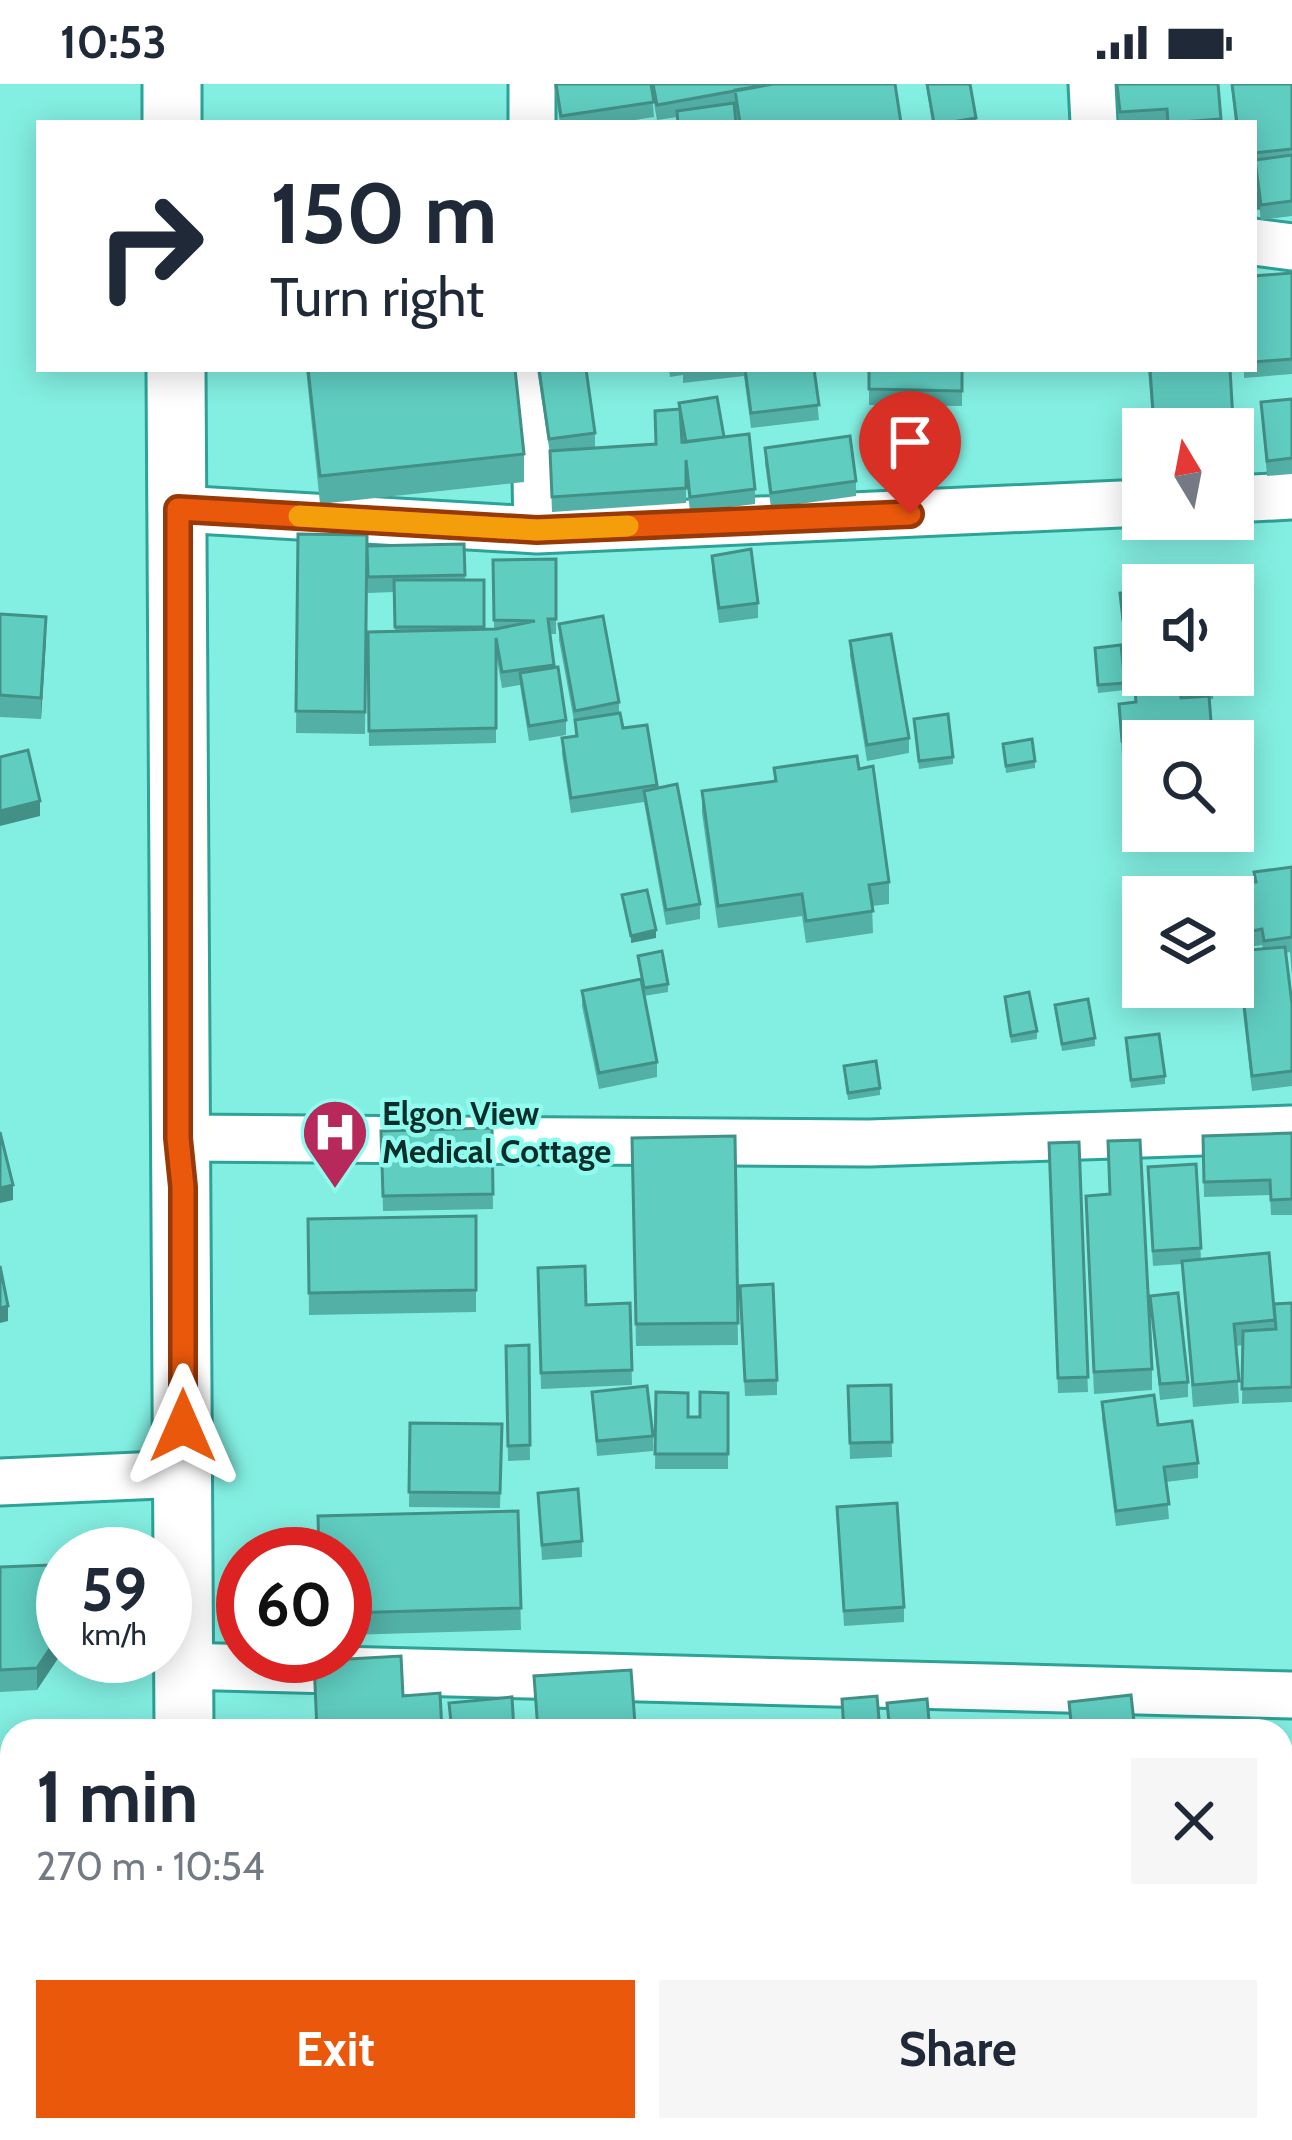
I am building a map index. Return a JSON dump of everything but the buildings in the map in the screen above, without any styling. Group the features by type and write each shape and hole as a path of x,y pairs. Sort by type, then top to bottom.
{"main road":[{"path":"172,84 172,120"},
{"path":"176,372 183,1527"},
{"path":"183,1683 184,1719"}],"street":[{"path":"532,84 532,120"},
{"path":"1092,84 1094,120"},
{"path":"1257,242 1292,247"},
{"path":"535,372 537,530"},
{"path":"1254,498 1292,496"},
{"path":"178,509 537,530 1122,504"},
{"path":"178,1138 869,1143 1292,1130"},
{"path":"0,1482 183,1474"},
{"path":"192,1666 1292,1695"}],"slow traffic":[{"path":"299,516 537,530 628,526"}],"place":[{"name":"Elgon View Medical Cottage","path":"335,1191"}],"route":[{"path":"183,1426 178,509 537,530 910,514"}]}
